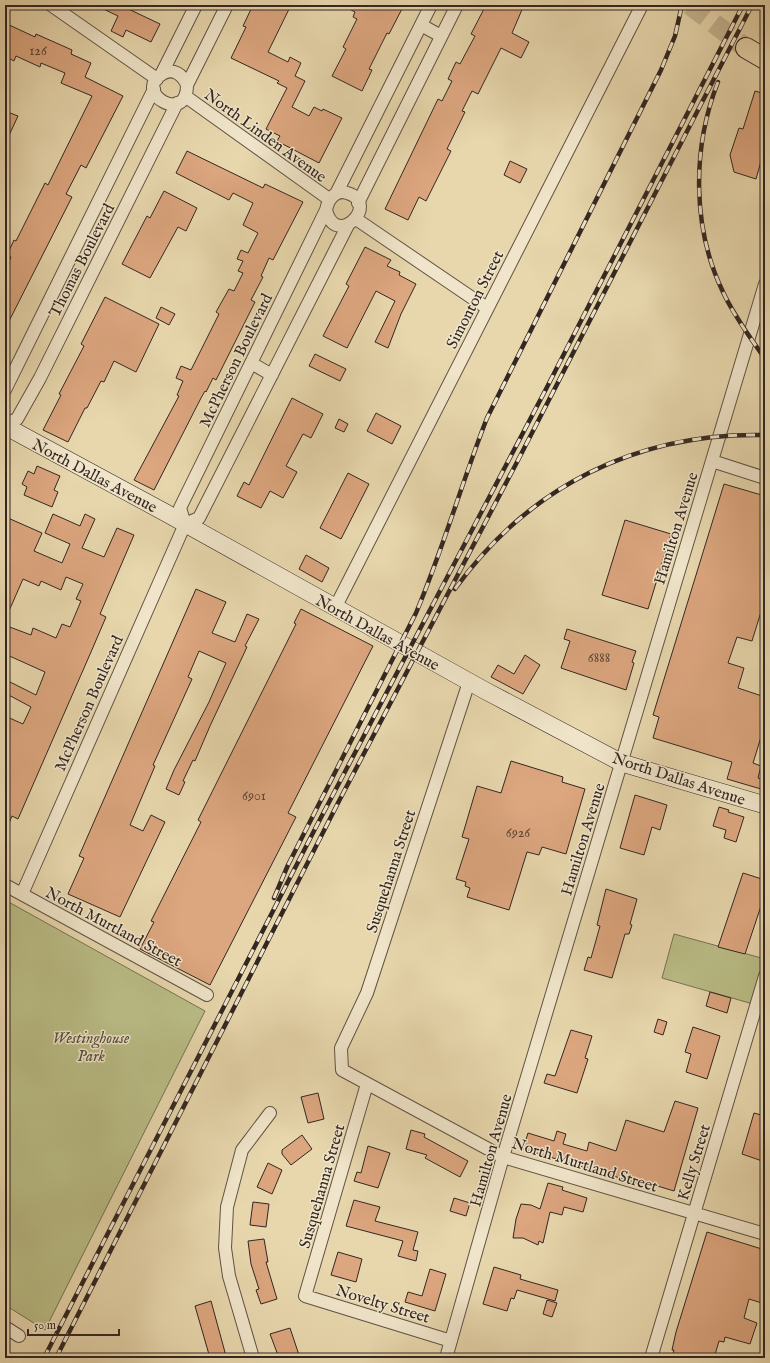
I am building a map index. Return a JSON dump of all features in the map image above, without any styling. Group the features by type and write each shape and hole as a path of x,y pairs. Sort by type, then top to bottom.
{"highway":[{"path":"746,48 765,59"}],"main road":[{"name":"North Dallas Avenue","path":"5,425 470,682 622,763 765,805"}],"street":[{"name":"North Linden Avenue","path":"51,5 158,82 162,102 180,97"},
{"name":"Thomas Boulevard","path":"5,390 196,5"},
{"name":"Thomas Boulevard","path":"5,425 17,418 40,378 227,5"},
{"name":"McPherson Boulevard","path":"22,894 185,524 180,508 330,201 431,5"},
{"path":"358,203 457,5"},
{"name":"Simonton Street","path":"335,608 642,5"},
{"path":"421,25 441,36"},
{"name":"North Linden Avenue","path":"158,82 176,72 181,75 180,97"},
{"name":"North Linden Avenue","path":"180,97 330,201"},
{"path":"185,524 198,518 352,222 360,211 354,196 349,193 344,192 330,201 330,220 334,223 340,225 352,222 487,308"},
{"name":"Hamilton Avenue","path":"446,1358 503,1157 765,284"},
{"path":"251,363 272,375"},
{"path":"712,461 765,478"},
{"name":"Susquehanna Street","path":"342,1070 341,1048 367,993 470,682"},
{"name":"North Murtland Street","path":"5,885 207,995"},
{"name":"Kelly Street","path":"651,1358 765,976"},
{"name":"North Murtland Street","path":"342,1070 503,1157 765,1234"},
{"name":"Susquehanna Street","path":"305,1296 367,1084"},
{"path":"253,1358 229,1276 225,1248 226,1207 242,1150 270,1113"},
{"name":"Novelty Street","path":"305,1296 451,1341"},
{"path":"5,1327 19,1336"}],"green space":[{"name":"Westinghouse Park","path":"5,900 205,1011 45,1330 5,1305"},
{"path":"674,934 765,959 753,1004 662,978"}],"building":[{"path":"95,5 120,5 160,24 151,42 126,30 123,37 111,31 118,16"},
{"path":"253,5 291,5 268,52 288,62 290,57 301,63 295,76 305,81 292,107 309,116 314,107 322,111 323,109 342,118 319,163 277,141 280,136 266,129 287,88 277,83 279,81 231,58 246,27 243,26"},
{"path":"342,5 404,5 389,34 387,33 369,69 372,70 362,91 332,76 346,49 343,47 357,19 353,17 355,12"},
{"path":"486,5 524,5 512,33 529,42 521,58 501,48 478,94 472,91 462,111 465,112 447,149 451,151 426,201 419,197 408,220 385,209 438,99 442,101 452,81 448,79 456,62 460,64 475,36 471,34"},
{"path":"5,23 35,37 36,34 72,50 71,54 91,63 85,77 123,96 86,168 81,165 66,194 72,197 5,329 5,270 11,257 7,255 14,240 16,241 45,183 48,185 92,96 61,83 65,73 41,63 40,67 16,56 14,61 5,56"},
{"path":"755,91 765,94 765,147 756,179 734,172 730,155 739,128 743,129"},
{"path":"5,111 18,116 5,144"},
{"path":"187,151 263,188 265,184 303,202 273,260 269,258 261,276 263,277 251,300 255,302 216,380 213,378 206,392 205,391 201,398 154,490 134,480 179,396 177,395 183,381 176,378 181,366 191,370 219,314 216,312 229,289 234,291 243,273 238,271 243,261 237,259 241,250 248,253 258,233 243,225 253,203 233,193 229,200 176,173"},
{"path":"510,161 527,169 520,183 504,175"},
{"path":"164,191 197,208 186,231 178,227 150,278 122,264 147,216 150,218"},
{"path":"365,247 391,260 387,266 400,272 399,275 416,284 401,314 388,348 375,342 395,301 376,291 347,348 323,336 349,286 346,284"},
{"path":"105,297 159,324 136,372 114,361 104,382 101,381 87,408 85,408 68,442 43,430 61,395 59,394 84,346 81,344"},
{"path":"161,307 175,314 169,325 156,318"},
{"path":"315,354 346,369 340,381 309,366"},
{"path":"292,398 323,414 311,438 303,434 286,466 297,472 283,498 270,491 261,508 237,496 244,482 249,485"},
{"path":"376,413 401,426 392,444 367,431"},
{"path":"339,419 348,424 344,432 335,428"},
{"path":"37,466 60,476 54,490 58,492 52,507 24,495 27,487 22,484 28,471 34,474"},
{"path":"348,473 369,484 341,539 320,528"},
{"path":"724,484 765,496 765,599 752,641 737,637 728,663 744,668 738,688 765,697 761,710 765,711 765,724 753,763 761,766 758,778 764,780 761,789 727,779 732,762 653,738 659,717 653,715"},
{"path":"53,514 80,526 85,514 95,519 82,548 104,557 117,528 134,535 100,614 106,617 91,652 18,819 12,816 5,833 5,743 9,733 5,732 5,716 23,724 31,707 5,693 10,682 36,695 45,672 5,654 5,632 7,626 31,635 33,628 56,638 62,624 70,627 81,601 76,599 83,584 66,577 61,590 41,581 39,586 23,579 5,620 5,524 8,518 42,533 34,551 62,563 70,544 45,533"},
{"path":"625,520 671,534 648,609 602,595"},
{"path":"306,555 329,568 322,582 299,569"},
{"path":"196,589 226,602 212,633 235,642 247,614 259,619 245,646 247,647 195,761 193,760 183,781 185,782 179,795 166,789 174,770 209,702 226,663 199,651 188,677 192,679 153,765 155,766 130,825 143,831 151,815 165,822 120,917 68,894 84,858 79,856"},
{"path":"301,609 373,646 288,813 296,817 210,985 140,949 154,922 151,921 201,822 198,820 296,624 294,623"},
{"path":"567,629 636,651 626,690 561,668 570,641 564,639"},
{"path":"525,655 540,665 523,694 491,677 498,665 514,674"},
{"path":"511,761 563,777 562,782 585,789 566,854 542,847 539,855 527,852 509,910 467,897 470,888 465,886 466,882 456,879 469,839 462,837 477,786 501,793"},
{"path":"635,795 667,805 660,830 652,827 644,855 620,848"},
{"path":"719,807 729,810 728,812 744,817 736,842 724,838 726,830 713,826"},
{"path":"743,873 765,880 765,894 745,954 718,947"},
{"path":"606,889 637,899 630,924 632,925 629,934 625,934 612,978 584,970 588,957 591,958 600,926 597,925"},
{"path":"710,992 731,998 727,1013 706,1006"},
{"path":"658,1019 667,1022 663,1035 654,1032"},
{"path":"693,1027 720,1036 707,1079 686,1072 691,1054 685,1052"},
{"path":"571,1030 592,1036 585,1058 588,1059 577,1093 544,1083 547,1074 555,1076"},
{"path":"318,1093 324,1119 308,1123 301,1097"},
{"path":"675,1101 698,1108 674,1191 641,1181 640,1184 523,1149 528,1133 554,1141 557,1131 566,1134 563,1144 587,1151 589,1142 616,1151 626,1120 664,1132"},
{"path":"754,1113 765,1116 765,1162 742,1154"},
{"path":"411,1130 425,1134 424,1137 468,1161 460,1177 425,1158 427,1155 406,1149"},
{"path":"302,1135 312,1149 291,1165 282,1154 282,1150"},
{"path":"368,1146 390,1153 378,1188 354,1181 357,1172 361,1173"},
{"path":"268,1163 282,1170 272,1194 257,1187"},
{"path":"548,1183 563,1187 562,1190 587,1198 583,1212 564,1207 562,1215 550,1212 543,1243 539,1241 538,1245 523,1238 513,1238 516,1219 521,1204 531,1205 540,1209"},
{"path":"454,1198 470,1203 466,1216 450,1211"},
{"path":"354,1200 380,1207 375,1221 418,1232 413,1250 418,1251 416,1261 398,1256 403,1241 346,1226"},
{"path":"253,1202 269,1204 266,1227 250,1225"},
{"path":"707,1232 765,1250 765,1304 749,1299 744,1318 757,1323 750,1344 725,1337 724,1342 719,1341 714,1358 672,1358 674,1350 672,1350 676,1332"},
{"path":"264,1239 268,1262 266,1262 277,1299 261,1304 256,1290 259,1289 251,1264 248,1241"},
{"path":"338,1252 362,1259 356,1282 331,1275"},
{"path":"494,1267 521,1275 520,1279 558,1290 555,1301 517,1290 514,1299 511,1298 507,1311 483,1304"},
{"path":"430,1269 446,1274 435,1311 405,1302 408,1292 422,1296"},
{"path":"547,1300 557,1303 552,1317 543,1314"},
{"path":"211,1301 226,1356 221,1358 210,1358 195,1306"},
{"path":"290,1328 300,1358 279,1358 270,1334"}],"tunnel":[{"path":"690,5 746,48"}],"railway":[{"path":"274,898 288,865 416,613 435,565 487,418 661,70 675,36 682,5"},
{"path":"44,1358 316,827 545,391 743,5"},
{"path":"56,1358 339,801 516,464 752,5"},
{"path":"718,82 709,107 703,134 700,161 699,188 705,241 713,267 727,301 765,359"},
{"path":"455,589 484,553 517,521 552,494 590,472 631,455 673,443 718,437 765,435"}]}
